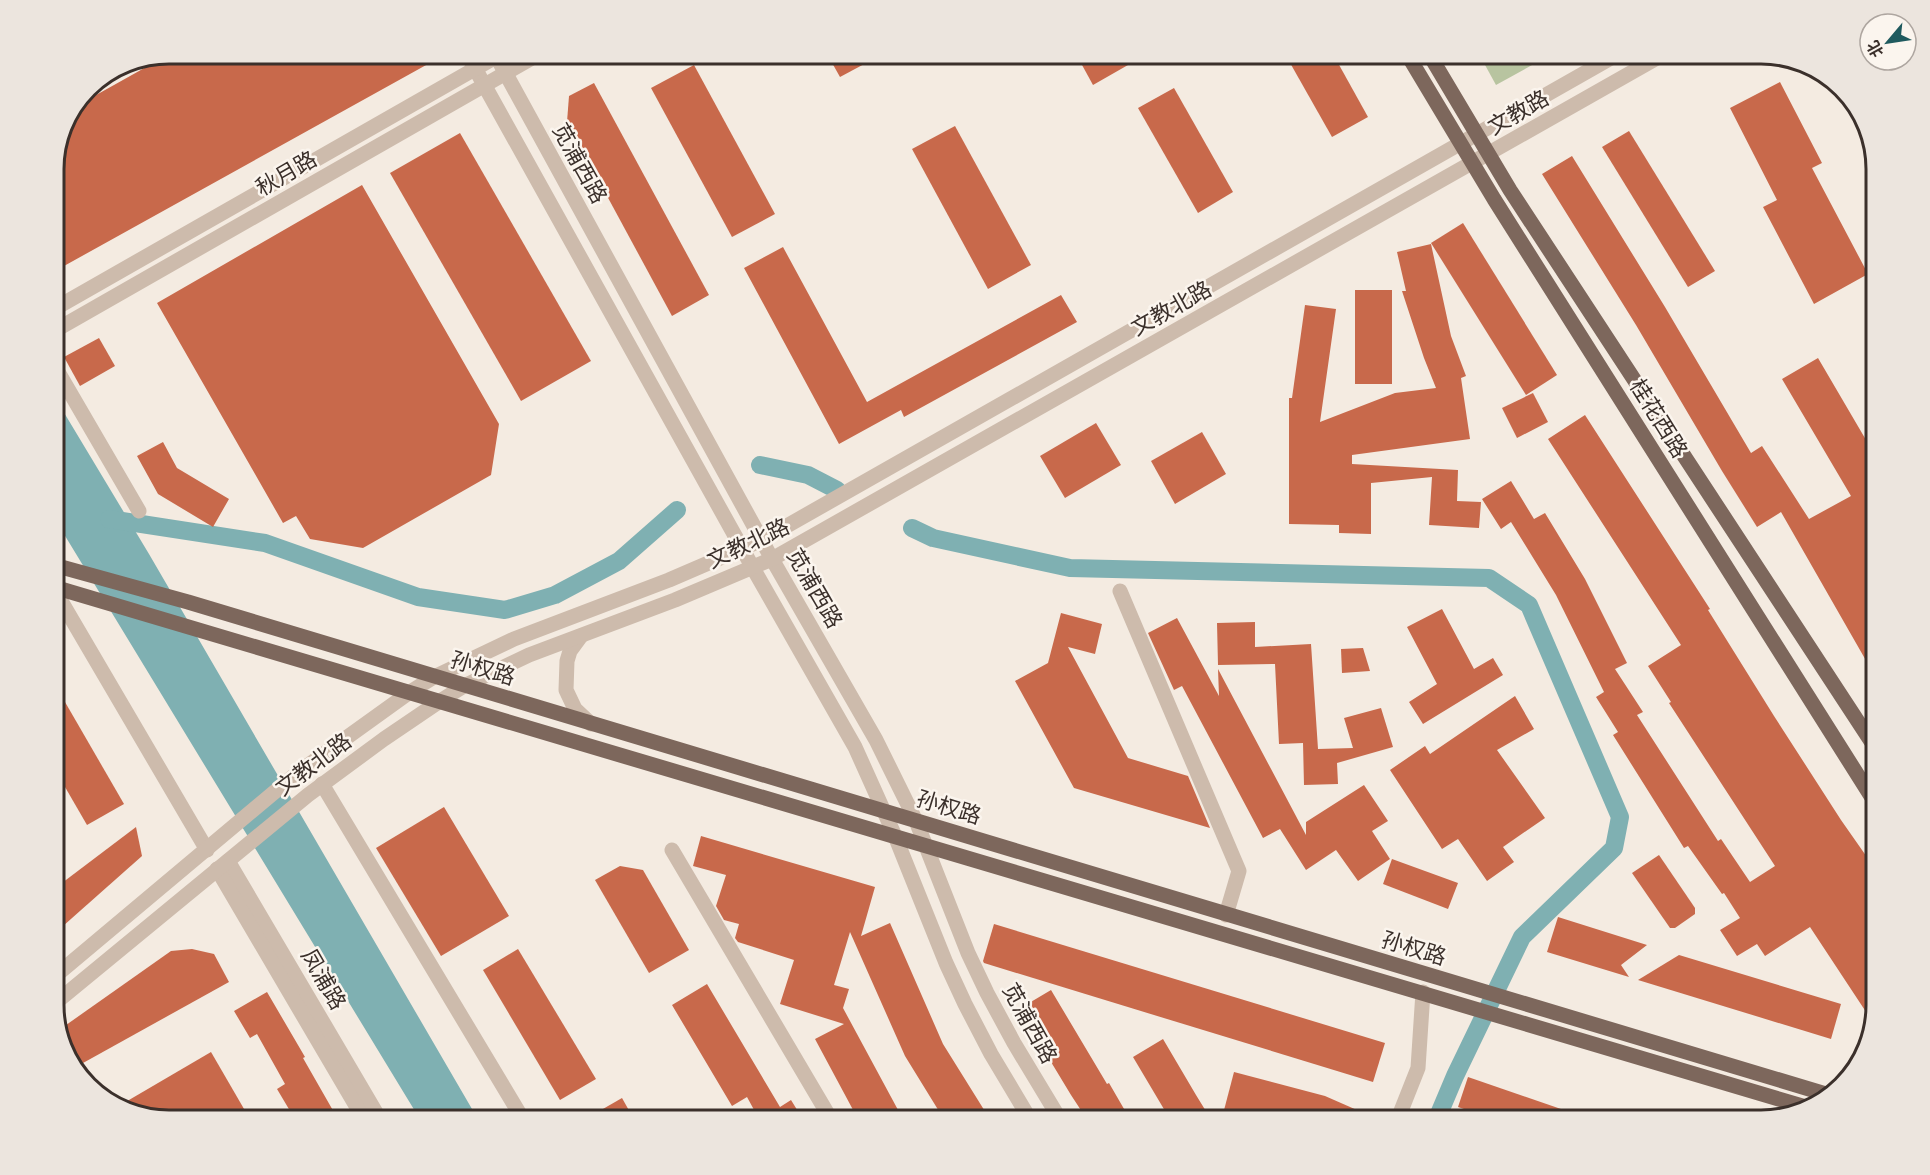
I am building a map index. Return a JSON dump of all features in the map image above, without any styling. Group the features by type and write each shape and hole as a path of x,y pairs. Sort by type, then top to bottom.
{"main road":[{"name":"桂花西路","path":"1413,64 1472,163 1866,788"},
{"name":"桂花西路","path":"1435,64 1488,154 1866,731"},
{"name":"孙权路","path":"65,568 188,602 1820,1092"},
{"name":"孙权路","path":"65,591 206,631 1797,1104"}],"street":[{"name":"苋浦西路","path":"472,64 742,550 855,747 884,810 965,1004 1024,1110"},
{"name":"秋月路","path":"65,303 483,64"},
{"name":"苋浦西路","path":"502,64 772,559 876,741 916,821 968,953 987,993 1054,1110"},
{"name":"秋月路","path":"65,325 522,64"},
{"name":"文教路","path":"1476,134 1600,64"},
{"name":"文教路","path":"1488,154 1646,64"},
{"name":"文教北路","path":"65,968 296,774 434,677 514,639 669,580 762,540 1476,134"},
{"name":"文教北路","path":"65,995 322,784 384,739 464,686 529,656 772,559 1488,154"},
{"path":"65,384 139,511"},
{"path":"1120,591 1239,871 1226,915"},
{"path":"65,607 207,850"},
{"path":"581,636 570,651 567,661 566,690 575,709 591,724"},
{"path":"322,784 517,1110"},
{"path":"672,850 826,1110"},
{"name":"凤浦路","path":"223,865 359,1110"},
{"name":"凤浦路","path":"223,865 374,1110"},
{"path":"1401,1110 1418,1068 1423,992"}],"green space":[{"path":"1484,64 1534,64 1496,85"}],"water":[{"path":"65,414 149,554 473,1110 414,1110 65,536"}],"building":[{"path":"169,64 428,64 65,265 65,162 68,142 75,123 94,96 144,68"},
{"path":"833,64 864,64 840,77"},
{"path":"1081,64 1127,64 1128,65 1093,85"},
{"path":"1291,64 1339,64 1368,117 1332,137"},
{"path":"694,65 775,214 732,237 651,88"},
{"path":"1780,82 1822,163 1812,168 1865,269 1865,276 1814,304 1763,207 1777,200 1730,108"},
{"path":"594,83 709,295 672,316 567,122 569,96"},
{"path":"1174,88 1233,192 1198,213 1138,108"},
{"path":"955,126 1031,265 988,289 912,149"},
{"path":"1629,131 1715,271 1688,287 1602,147"},
{"path":"460,133 591,361 521,401 390,173"},
{"path":"1572,156 1751,453 1762,446 1809,519 1851,496 1782,379 1818,358 1865,439 1866,660 1781,512 1757,527 1542,174"},
{"path":"362,185 499,424 491,475 363,548 310,539 296,516 283,523 157,303"},
{"path":"1463,223 1557,375 1526,395 1431,243"},
{"path":"1431,244 1451,336 1466,376 1461,378 1470,439 1352,455 1352,464 1458,470 1457,501 1481,502 1479,528 1429,525 1432,477 1371,483 1371,534 1339,533 1339,525 1289,524 1289,398 1292,398 1305,305 1336,309 1320,422 1395,393 1436,388 1402,291 1406,291 1397,252"},
{"path":"783,247 867,402 1061,295 1077,322 904,417 901,410 839,444 744,268"},
{"path":"1355,290 1392,290 1392,384 1355,384"},
{"path":"99,338 115,366 80,386 65,356"},
{"path":"1533,393 1548,422 1517,438 1502,408"},
{"path":"1585,415 1710,609 1708,610 1774,716 1866,855 1866,1011 1810,927 1765,956 1757,944 1737,956 1720,930 1740,918 1688,846 1684,848 1613,735 1618,732 1596,697 1604,692 1556,595 1511,522 1501,529 1482,499 1511,481 1534,519 1545,513 1585,579 1627,663 1615,669 1643,712 1637,715 1718,841 1721,839 1750,882 1775,866 1669,703 1671,702 1648,666 1681,645 1548,439"},
{"path":"1096,423 1121,465 1065,498 1040,456"},
{"path":"1202,432 1226,474 1175,504 1151,461"},
{"path":"163,442 177,468 229,499 213,527 158,494 137,456"},
{"path":"1442,609 1474,669 1493,658 1503,675 1423,724 1409,702 1437,684 1407,627"},
{"path":"1061,613 1102,624 1095,654 1068,647 1128,758 1188,776 1210,828 1074,788 1015,681 1048,663"},
{"path":"1177,618 1219,696 1218,669 1306,835 1306,822 1364,785 1388,821 1372,831 1390,859 1358,881 1336,850 1306,870 1280,829 1263,838 1182,686 1174,690 1148,633"},
{"path":"1255,622 1255,647 1311,644 1318,749 1353,748 1344,718 1381,708 1393,747 1337,763 1338,784 1304,785 1303,743 1279,744 1275,664 1218,665 1217,623"},
{"path":"1363,648 1370,671 1342,673 1341,649"},
{"path":"1515,696 1534,729 1497,750 1545,818 1503,847 1514,862 1487,881 1458,839 1442,849 1390,770 1425,746 1430,754"},
{"path":"65,702 124,804 87,825 65,787"},
{"path":"444,807 509,916 441,956 376,848"},
{"path":"136,827 142,856 65,924 65,881"},
{"path":"701,836 875,887 861,936 890,923 943,1044 984,1110 938,1110 905,1056 850,932 834,985 849,989 843,1008 898,1110 853,1110 815,1039 844,1024 780,1004 794,960 738,942 735,938 739,924 724,920 716,906 726,875 693,866"},
{"path":"1659,855 1695,908 1695,914 1675,928 1670,928 1632,873"},
{"path":"1392,859 1458,883 1448,909 1383,884"},
{"path":"620,866 643,870 689,950 649,973 595,880"},
{"path":"1558,917 1647,945 1621,965 1629,977 1547,952"},
{"path":"994,924 1385,1043 1373,1082 984,963"},
{"path":"192,949 214,954 229,982 82,1064 70,1040 67,1025 171,951"},
{"path":"518,949 596,1079 560,1100 483,970"},
{"path":"1679,955 1841,1004 1831,1039 1638,980"},
{"path":"707,984 780,1107 791,1100 797,1110 754,1110 747,1097 732,1106 672,1005"},
{"path":"1051,990 1125,1110 1081,1110 1019,1009"},
{"path":"267,992 333,1110 289,1110 277,1089 285,1084 257,1034 250,1038 234,1011"},
{"path":"1163,1039 1205,1110 1164,1110 1133,1057"},
{"path":"211,1052 245,1110 155,1110 126,1101"},
{"path":"1234,1072 1325,1096 1357,1110 1224,1110"},
{"path":"1468,1077 1564,1110 1467,1110 1458,1107"},
{"path":"622,1098 629,1110 601,1110"}],"waterway":[{"path":"760,465 808,475 837,490"},
{"path":"109,519 265,543 418,597 505,610 555,595 619,561 677,510"},
{"path":"912,528 933,538 1070,568 1489,578 1529,605 1620,817 1614,848 1522,937 1441,1110"}]}
